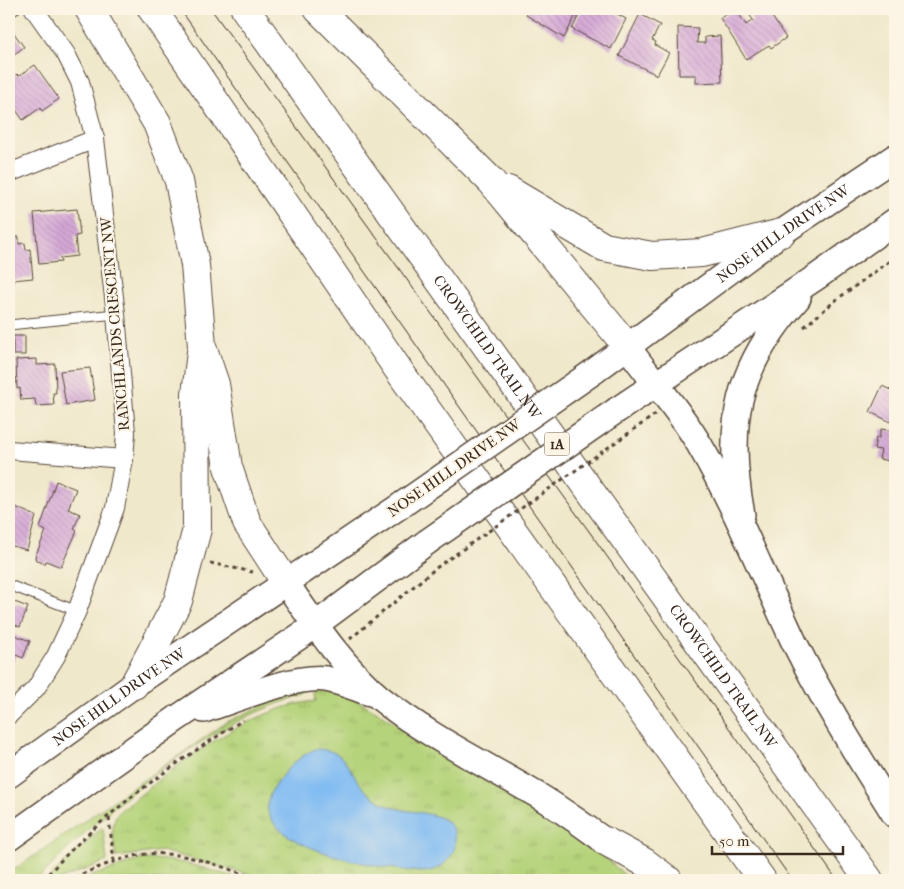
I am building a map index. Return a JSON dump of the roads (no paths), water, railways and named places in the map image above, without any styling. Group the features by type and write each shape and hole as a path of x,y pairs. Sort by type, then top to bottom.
{"highway":[{"path":"89,9 157,123 179,181 195,265 202,346 196,394 197,529 178,601 134,685"},
{"path":"152,9 408,383 762,880"},
{"name":"CROWCHILD TRAIL NW","path":"245,9 869,880"},
{"path":"318,9 491,180 627,346"},
{"path":"491,180 604,247 652,256 702,253 781,233"},
{"path":"202,346 214,384 228,467 247,523 286,583"},
{"path":"605,841 644,862 668,880"}],"main road":[{"name":"NOSE HILL DRIVE NW","path":"9,775 134,685 593,372 781,233 895,157"},
{"path":"9,838 176,718 315,626 427,542 617,410 818,276 895,221"},
{"path":"747,539 738,493 735,426 739,396 750,366 764,344 784,314 818,276"},
{"path":"627,346 699,443 747,539 795,643 838,725 895,815"},
{"path":"286,583 315,626 352,670 379,697 408,718 535,793 605,841"},
{"path":"176,718 288,684 314,679 341,682 379,697"}],"street":[{"name":"RANCHLANDS CRESCENT NW","path":"9,715 36,688 56,656 77,611 115,508 124,459 124,406 116,314 95,139 80,82 66,54 34,9"},
{"path":"9,173 95,139"},
{"path":"9,450 124,459"}],"lane":[{"path":"9,14 16,9"},
{"path":"9,325 116,314"},
{"path":"9,585 77,611"}],"water":[{"path":"315,749 335,753 342,758 360,785 383,803 446,821 452,828 455,842 452,854 444,864 438,868 422,872 351,860 321,851 295,840 276,825 268,808 274,787 292,765"}],"tram line":[{"path":"180,9 792,880"},
{"path":"211,9 591,534 837,880"}]}
